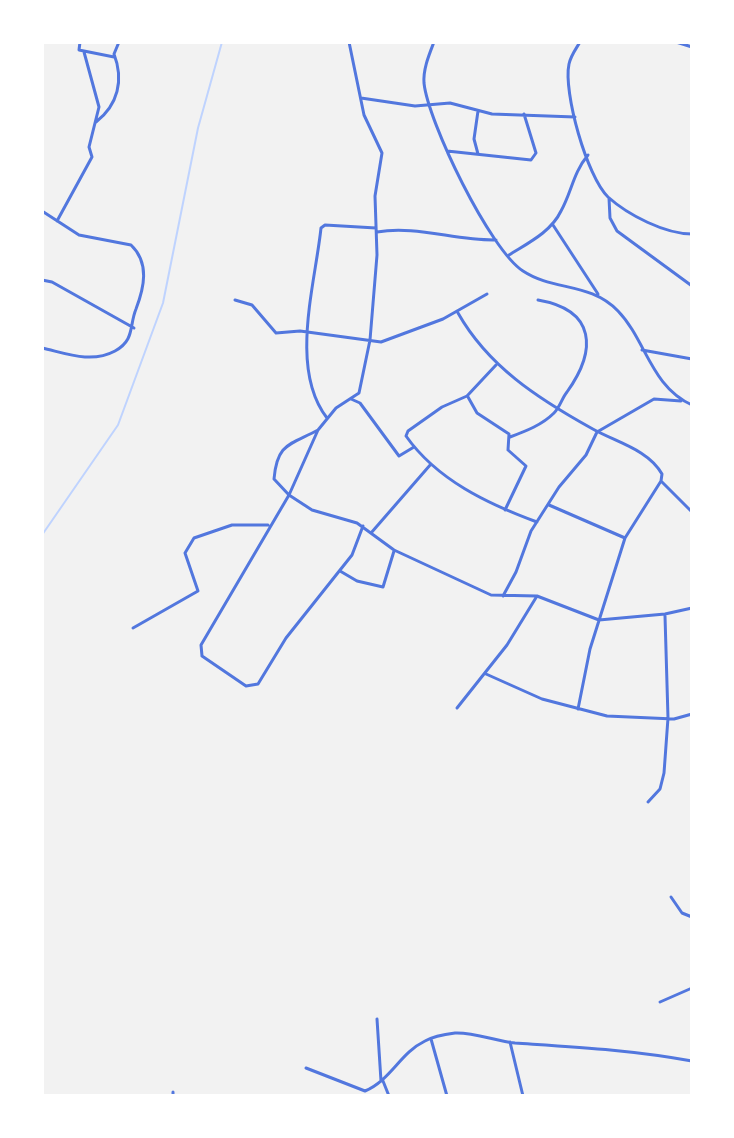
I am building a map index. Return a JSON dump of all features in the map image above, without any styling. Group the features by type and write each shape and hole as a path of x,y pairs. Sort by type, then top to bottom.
{"street":[{"path":"80,42 79,50 114,57"},
{"path":"93,124 107,113 121,81 114,57 119,42"},
{"path":"349,42 364,115 382,153 375,196 377,230 370,340 363,382 351,399 327,418 318,430 289,495 199,649 208,662 246,686 258,684 286,638 356,548 363,526"},
{"path":"434,42 424,74 432,105 455,171 497,240 527,274 598,294"},
{"path":"580,42 570,59 568,71 575,117 593,174 609,198 646,220 692,234"},
{"path":"676,42 692,47"},
{"path":"57,221 92,157 89,147 99,107 84,52"},
{"path":"361,98 432,105 450,103 478,111 575,117"},
{"path":"478,111 474,139 478,154"},
{"path":"447,151 531,160 536,153 524,114"},
{"path":"508,256 553,225 562,210 574,175 588,155"},
{"path":"609,198 610,218 617,231 692,286"},
{"path":"42,211 79,235 135,248 144,285 135,312 132,336 112,353 77,358 42,348"},
{"path":"553,225 598,294 624,318 661,381 684,402"},
{"path":"327,418 310,384 307,332 322,227 399,229 497,240"},
{"path":"42,280 52,282 134,328"},
{"path":"235,300 254,307 271,331 370,340 400,336 458,313 487,294"},
{"path":"510,437 540,424 558,409 583,368 587,333 564,308 538,300"},
{"path":"458,313 496,365 558,409 644,454 661,472 661,481 625,538 599,620 578,709"},
{"path":"642,350 692,359"},
{"path":"496,365 467,396 442,407 408,431 406,436 431,464 482,501 537,522"},
{"path":"467,396 477,413 510,437"},
{"path":"351,399 360,403 399,456 414,447"},
{"path":"503,596 537,522 559,487 586,455 597,432 654,399 692,405"},
{"path":"318,430 288,444 280,452 274,479 289,495 312,510 363,526 394,550 477,590 503,596 537,596 599,620 665,614 692,608"},
{"path":"505,510 527,470 507,448 510,437"},
{"path":"371,533 431,464"},
{"path":"661,481 692,512"},
{"path":"549,505 625,538"},
{"path":"133,628 198,591 185,553 194,538 232,525 269,525"},
{"path":"340,571 357,581 383,587 394,550"},
{"path":"457,708 486,674 537,596"},
{"path":"648,802 663,779 668,718 665,614"},
{"path":"486,674 542,699 609,717 668,718 692,714"},
{"path":"671,897 682,913 692,917"},
{"path":"660,1002 692,988"},
{"path":"377,1019 382,1080 389,1096"},
{"path":"306,1068 365,1091 397,1069 404,1056 431,1039 457,1033 510,1042 646,1052 692,1061"},
{"path":"431,1039 447,1096"},
{"path":"510,1042 523,1096"}],"waterway":[{"path":"42,535 118,425 163,303 198,128 222,42"}]}
